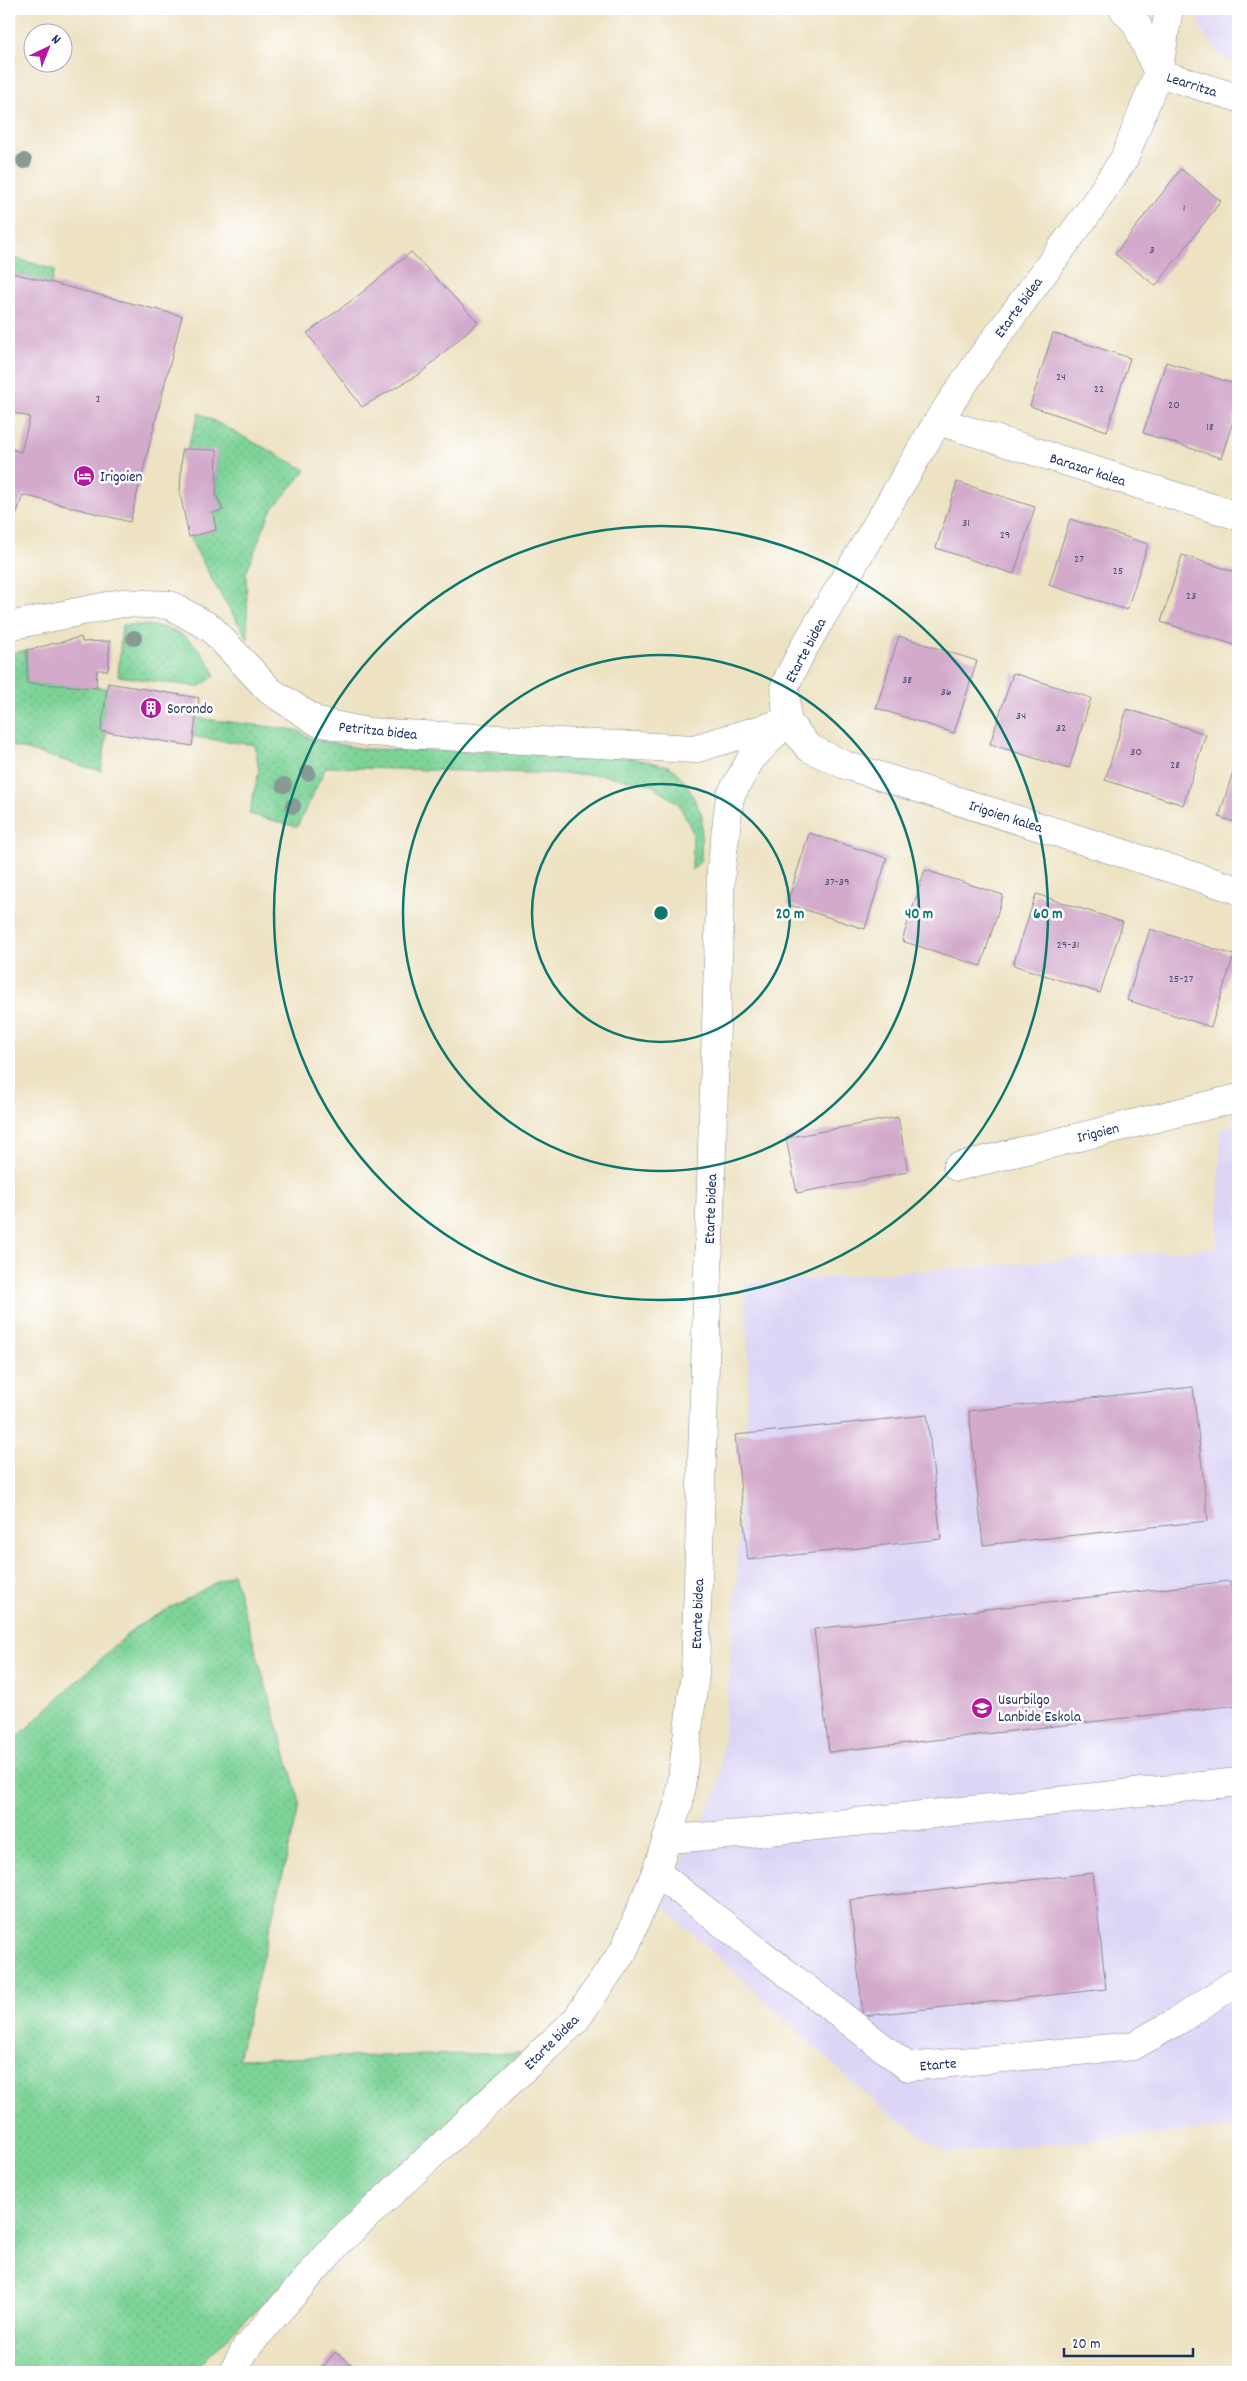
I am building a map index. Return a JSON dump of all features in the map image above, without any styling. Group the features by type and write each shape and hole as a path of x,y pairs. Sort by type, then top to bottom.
{"street":[{"name":"Learritza","path":"1123,9 1136,23 1158,73 1238,98"},
{"name":"Etarte bidea","path":"234,2372 246,2348 340,2241 575,2021 624,1950 656,1872 679,1802 695,1674 721,870 730,796 751,759 787,721 785,686 802,651 938,421 981,358 1090,210 1124,159 1158,73 1169,9"},
{"name":"Barazar kalea","path":"938,421 1238,516"},
{"name":"Petritza bidea","path":"9,626 122,603 170,605 211,628 270,691 318,722 367,732 694,749 787,721"},
{"name":"Irigoien kalea","path":"787,721 809,748 844,765 1238,890"},
{"name":"Irigoien","path":"957,1167 1238,1098"},
{"path":"667,1838 741,1834 1238,1782"},
{"name":"Etarte","path":"656,1872 908,2067 1133,2046 1176,2022 1238,1981"}],"shaded area":[{"path":"1202,9 1238,9 1238,67 1221,57 1199,26"},
{"name":"Usurbilgo Lanbide Eskola","path":"1238,1124 1238,2127 947,2153 877,2105 661,1904 719,1785 733,1631 749,1369 744,1284 1217,1248 1221,1129"}],"green space":[{"path":"9,256 55,270 51,283 9,272"},
{"path":"199,413 306,470 270,512 246,573 248,639 215,585 189,537 216,530 213,513 223,510 216,494 217,451 187,449"},
{"path":"122,625 158,626 178,633 196,646 209,663 215,676 198,687 118,676"},
{"path":"27,650 27,683 108,688 101,731 107,733 101,771 9,745 9,654"},
{"path":"196,718 297,730 312,739 364,749 551,753 631,758 668,766 675,770 687,785 702,815 701,860 692,870 693,833 679,804 650,784 602,775 326,767 297,827 249,814 259,771 255,745 194,737"},
{"path":"233,1573 300,1803 238,2059 520,2053 192,2372 9,2372 9,1745 134,1628"}],"building":[{"path":"1181,169 1221,201 1156,286 1115,254"},
{"path":"411,252 478,322 421,373 362,407 307,333 359,295"},
{"path":"9,272 182,316 130,522 23,495 9,535 9,448 21,452 30,417 9,412"},
{"path":"1053,333 1130,358 1107,431 1030,406"},
{"path":"1166,362 1238,385 1238,406 1221,458 1143,433"},
{"path":"182,449 217,450 216,494 223,510 213,513 216,530 189,537 180,493"},
{"path":"957,482 1035,507 1014,574 936,548"},
{"path":"1070,519 1148,544 1127,610 1049,585"},
{"path":"1182,555 1238,573 1238,646 1161,622"},
{"path":"899,636 977,661 954,733 876,708"},
{"path":"81,637 82,642 110,641 108,670 97,670 96,688 27,683 27,650"},
{"path":"1013,673 1091,698 1069,769 990,744"},
{"name":"Sorondo","path":"108,683 199,698 192,746 101,731"},
{"path":"1127,709 1206,734 1183,805 1105,780"},
{"path":"1238,756 1238,823 1219,817"},
{"path":"809,833 887,858 865,929 787,904"},
{"path":"925,870 1003,895 981,966 902,941"},
{"path":"1036,894 1123,922 1100,993 1013,965"},
{"path":"1150,929 1234,955 1211,1027 1127,1000"},
{"path":"898,1117 908,1172 797,1193 786,1138"},
{"path":"1193,1387 1208,1521 983,1545 969,1411"},
{"path":"927,1415 941,1539 748,1560 735,1435"},
{"path":"1230,1581 1238,1651 1238,1705 829,1752 814,1629"},
{"path":"1093,1873 1106,1989 863,2016 850,1900"},
{"path":"335,2352 362,2372 319,2372"}],"place":[{"name":"Irigoien","path":"84,476"},
{"name":"Sorondo","path":"151,708"},
{"name":"Usurbilgo Lanbide Eskola","path":"982,1708"}]}
